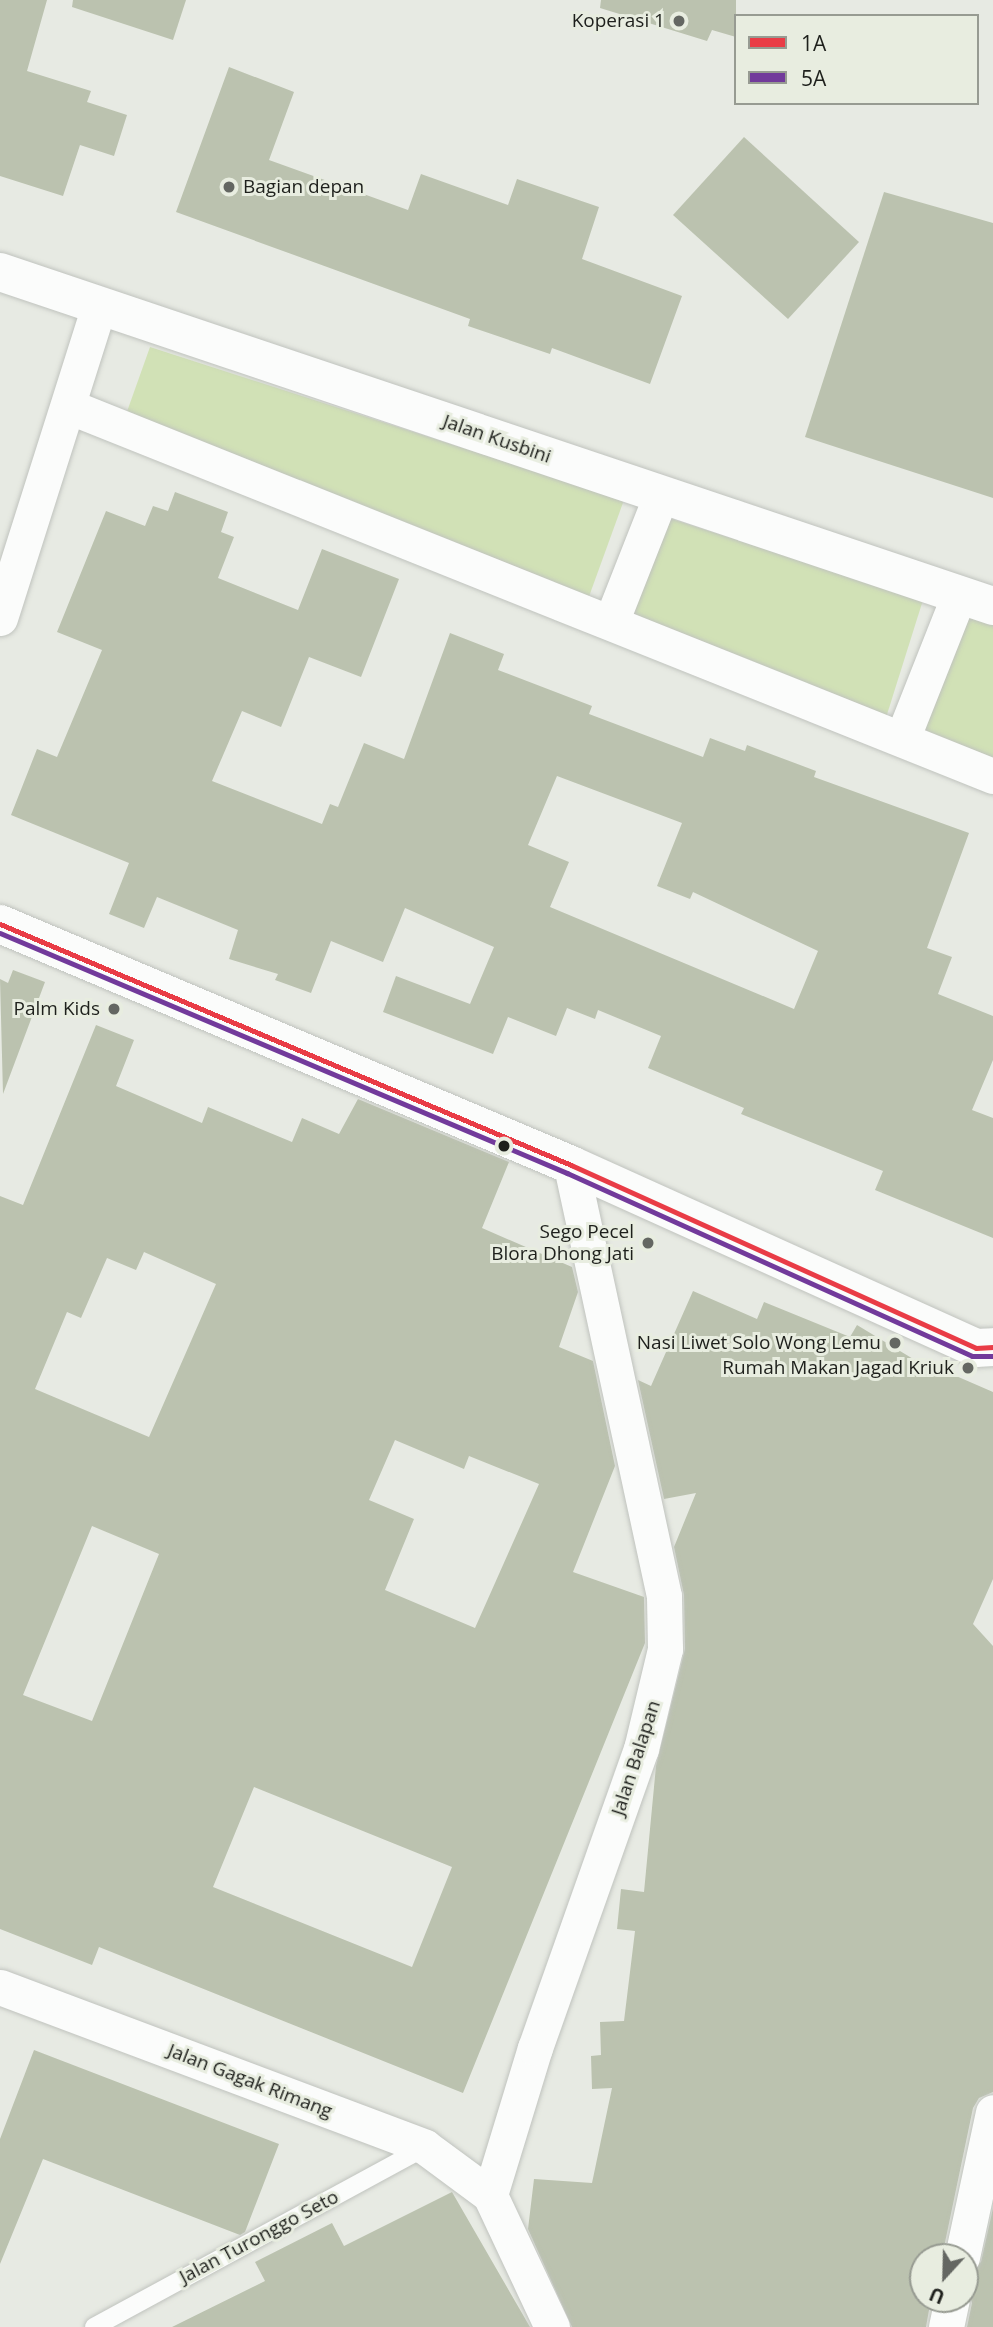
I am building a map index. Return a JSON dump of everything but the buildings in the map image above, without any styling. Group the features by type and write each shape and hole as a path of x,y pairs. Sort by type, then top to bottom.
{"main road":[{"name":"Jalan Kusbini","path":"0,272 976,601"},
{"path":"0,923 571,1165 987,1350"}],"street":[{"path":"0,618 99,305"},
{"path":"68,406 993,776"},
{"path":"611,622 661,495"},
{"path":"902,739 976,601"},
{"name":"Jalan Balapan","path":"490,2195 535,2048 641,1749 665,1648 664,1596 571,1165"},
{"name":"Jalan Gagak Rimang","path":"0,1987 425,2147 490,2195"},
{"path":"965,2243 993,2112"},
{"path":"490,2195 552,2327"}],"lane":[{"name":"Jalan Turonggo Seto","path":"93,2327 425,2147"}],"green space":[{"path":"150,347 624,500 587,602 119,434"},
{"path":"647,511 923,600 884,724 608,617"},
{"path":"959,610 993,621 993,763 918,735"}],"transit line":[{"name":"1A","path":"0,924 571,1165 976,1348 993,1347"},
{"name":"5A","path":"0,933 567,1173 972,1356 993,1356"}],"place":[{"name":"Koperasi 1","path":"679,21"},
{"name":"Bagian depan","path":"229,187"},
{"name":"Palm Kids","path":"114,1009"},
{"name":"Sego Pecel Blora Dhong Jati","path":"648,1243"},
{"name":"Nasi Liwet Solo Wong Lemu","path":"895,1343"},
{"name":"Rumah Makan Jagad Kriuk","path":"968,1368"}]}
